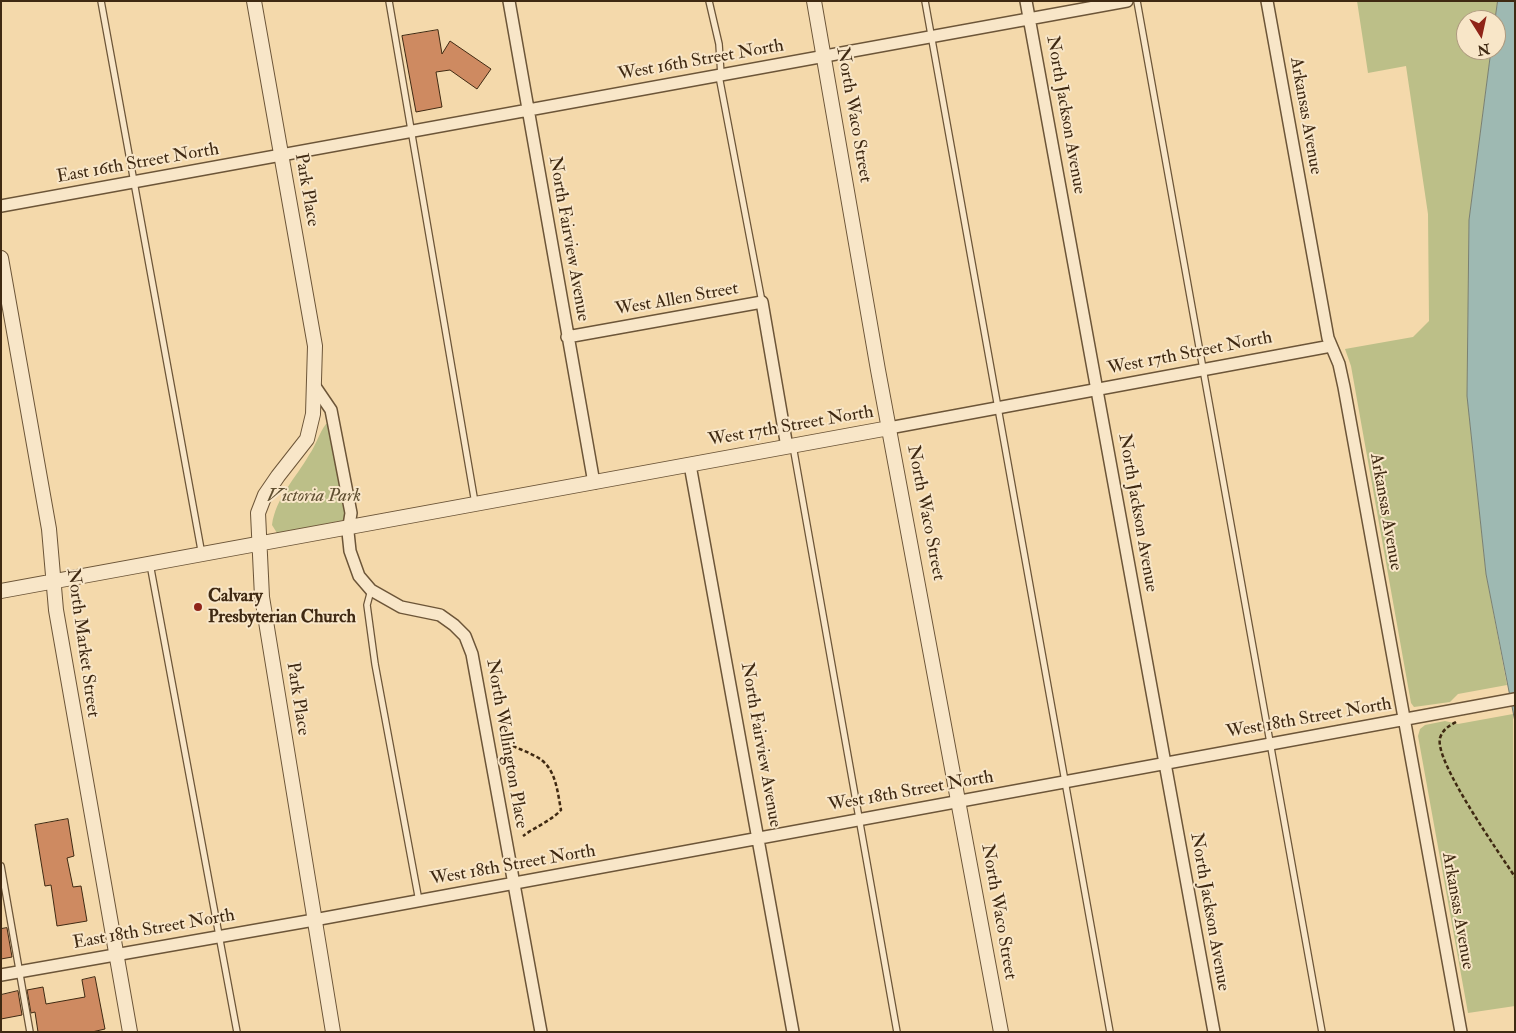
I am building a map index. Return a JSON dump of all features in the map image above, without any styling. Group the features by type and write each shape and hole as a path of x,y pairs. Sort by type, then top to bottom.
{"street":[{"name":"Park Place","path":"254,1 314,346 314,414 307,439 265,495 258,513 262,597 333,1032"},
{"name":"North Fairview Avenue","path":"509,1 594,483"},
{"name":"North Waco Street","path":"814,1 889,428 1001,1032"},
{"name":"North Jackson Avenue","path":"1026,1 1214,1032"},
{"name":"West 16th Street North","path":"281,156 1128,1"},
{"name":"Arkansas Avenue","path":"1267,1 1328,338 1339,364 1344,387 1461,1032"},
{"name":"East 16th Street North","path":"1,206 281,156"},
{"name":"North Market Street","path":"1,258 49,529 56,610 130,1032"},
{"name":"West Allen Street","path":"568,337 762,302"},
{"path":"762,302 790,447"},
{"name":"West 17th Street North","path":"1,591 1331,346"},
{"path":"314,385 331,410 351,513 349,528"},
{"name":"North Fairview Avenue","path":"690,465 793,1032"},
{"name":"North Wellington Place","path":"349,528 350,551 359,576 371,590 401,607 440,615 465,636 472,654 541,1032"},
{"name":"West 18th Street North","path":"314,920 1515,699"},
{"name":"East 18th Street North","path":"1,975 314,920"}],"lane":[{"path":"101,1 202,555"},
{"path":"389,1 475,505"},
{"path":"709,1 718,44 720,76 762,302"},
{"path":"925,1 1110,1032"},
{"path":"1137,1 1322,1032"},
{"path":"790,447 897,1032"},
{"path":"150,564 237,1032"},
{"path":"371,590 367,605 375,664 419,901"},
{"path":"1,866 30,1032"}],"path":[{"path":"1460,720 1445,728 1439,739 1443,756 1451,776 1515,877"},
{"path":"507,743 537,756 548,765 554,775 561,810 556,816 523,836"}],"green space":[{"path":"1357,1 1498,1 1497,10 1456,10 1456,60 1490,60 1469,220 1467,395 1486,574 1507,685 1458,694 1450,702 1414,707 1411,703 1351,366 1345,349 1413,337 1429,321 1428,214 1406,66 1368,73"},
{"name":"Victoria Park","path":"326,424 330,424 347,514 345,520 277,533 272,525 278,505"},
{"path":"1513,714 1515,1006 1468,1013 1418,736 1420,729 1425,725 1445,721 1458,724"}],"water":[{"path":"1498,1 1515,1 1515,722 1486,574 1467,396 1469,220 1490,60 1506,60 1506,10 1497,10"}],"building":[{"path":"438,30 442,54 450,41 491,69 477,89 450,70 436,72 442,107 416,112 402,36"},
{"path":"68,819 74,856 67,858 73,887 81,886 87,921 57,926 51,885 45,886 35,825"},
{"path":"7,928 12,957 1,959 1,929"},
{"path":"95,977 105,1029 92,1032 38,1032 35,1012 31,1013 27,990 43,987 46,1004 85,997 82,980"},
{"path":"18,991 22,1015 1,1019 1,995"}],"place":[{"name":"Calvary Presbyterian Church","path":"198,607"}]}
